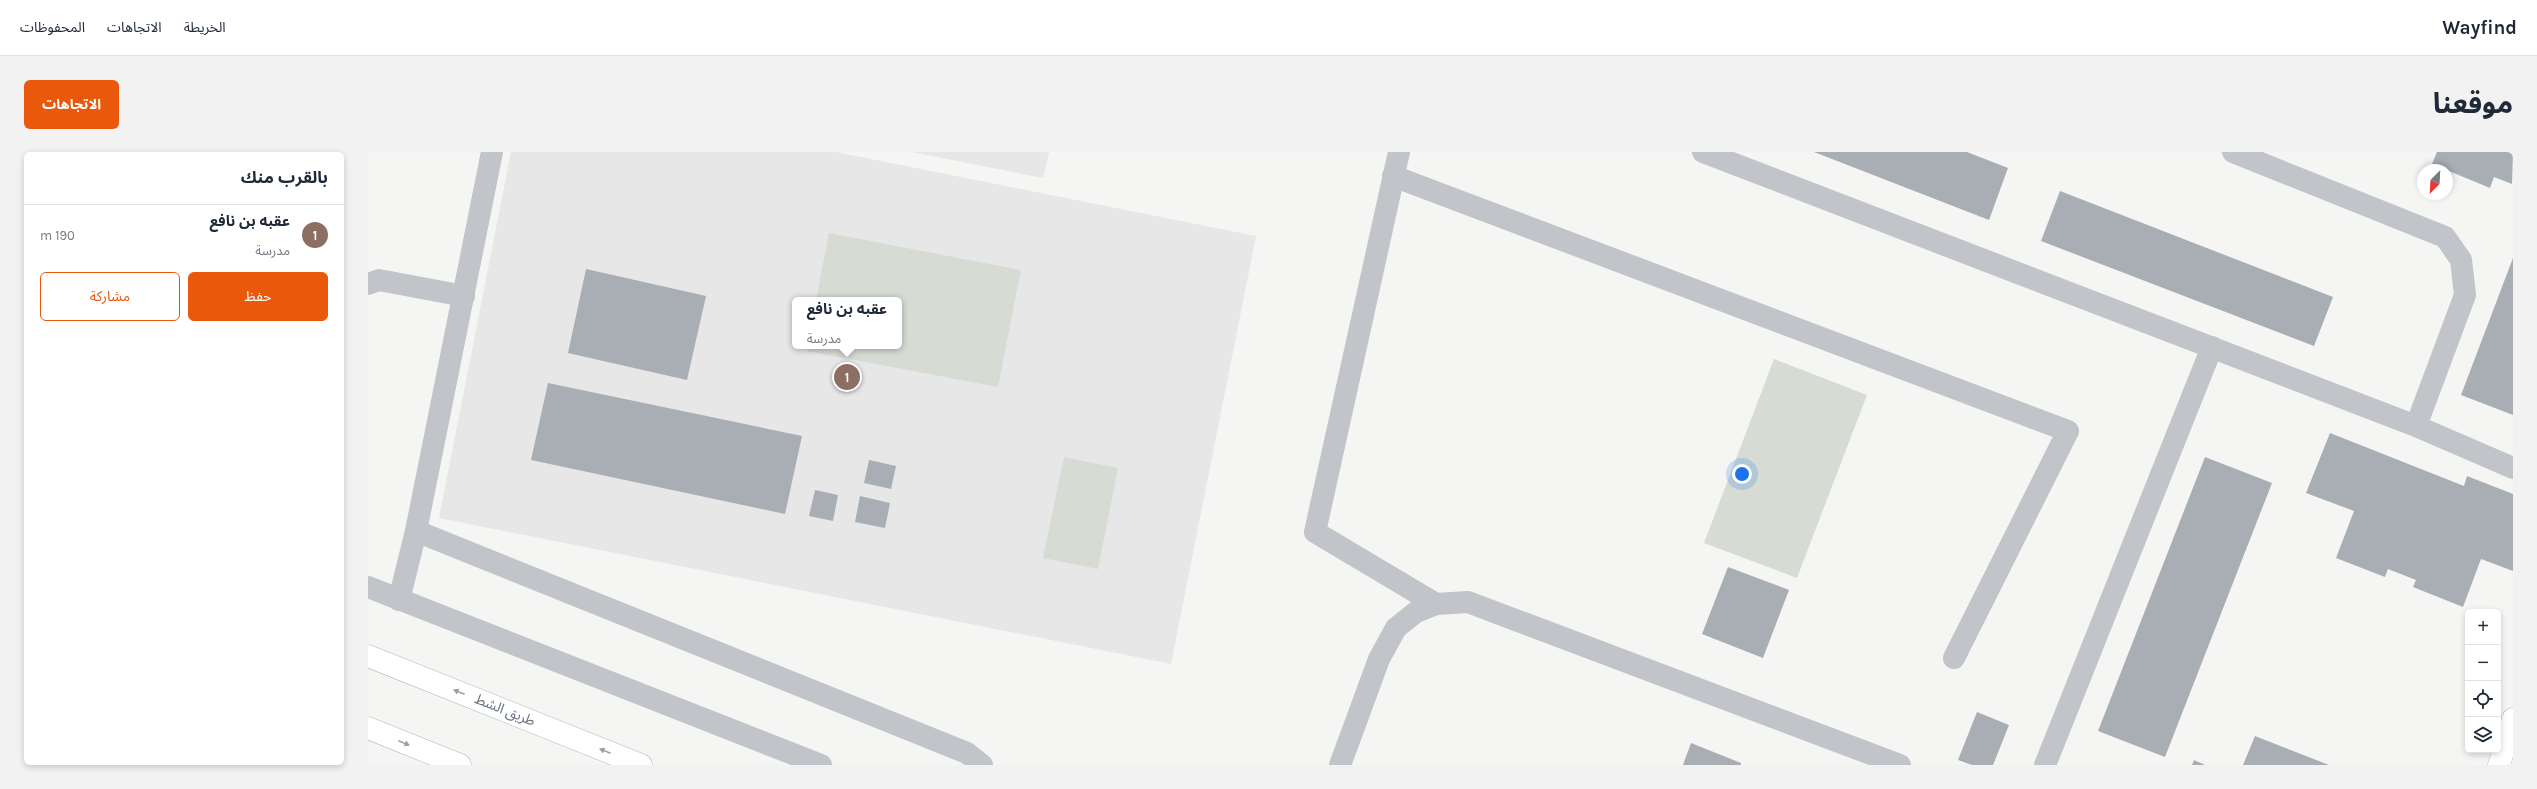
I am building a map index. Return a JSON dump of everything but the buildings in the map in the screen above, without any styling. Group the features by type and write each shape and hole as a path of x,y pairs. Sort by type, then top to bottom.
{"main road":[{"name":"طريق الشط","path":"368,656 642,765"},
{"path":"2499,765 2513,719"},
{"path":"368,728 460,765"}],"street":[{"path":"399,600 416,531 492,152"},
{"path":"1399,152 1315,532 1436,604"},
{"path":"1703,152 2416,426 2513,468"},
{"path":"2233,152 2445,237 2461,260 2466,295 2416,426"},
{"path":"1393,176 2068,431 1954,658"},
{"path":"368,284 379,280 464,296"},
{"path":"2045,765 2212,347"},
{"path":"416,531 967,753 982,765"},
{"path":"368,587 821,765"},
{"path":"1340,765 1379,660 1396,628 1416,612 1436,604 1468,602 1900,765"}],"shaded area":[{"path":"511,152 836,152 1256,236 1171,664 439,518"},
{"path":"912,152 1049,152 1043,178"},
{"path":"829,233 1021,270 998,387 807,351 807,349 902,349 902,297 817,297"},
{"path":"1774,359 1867,395 1797,578 1704,543"},
{"path":"1064,457 1118,468 1098,569 1043,558"}],"place":[{"name":"عقبه بن نافع","path":"847,377"}]}
